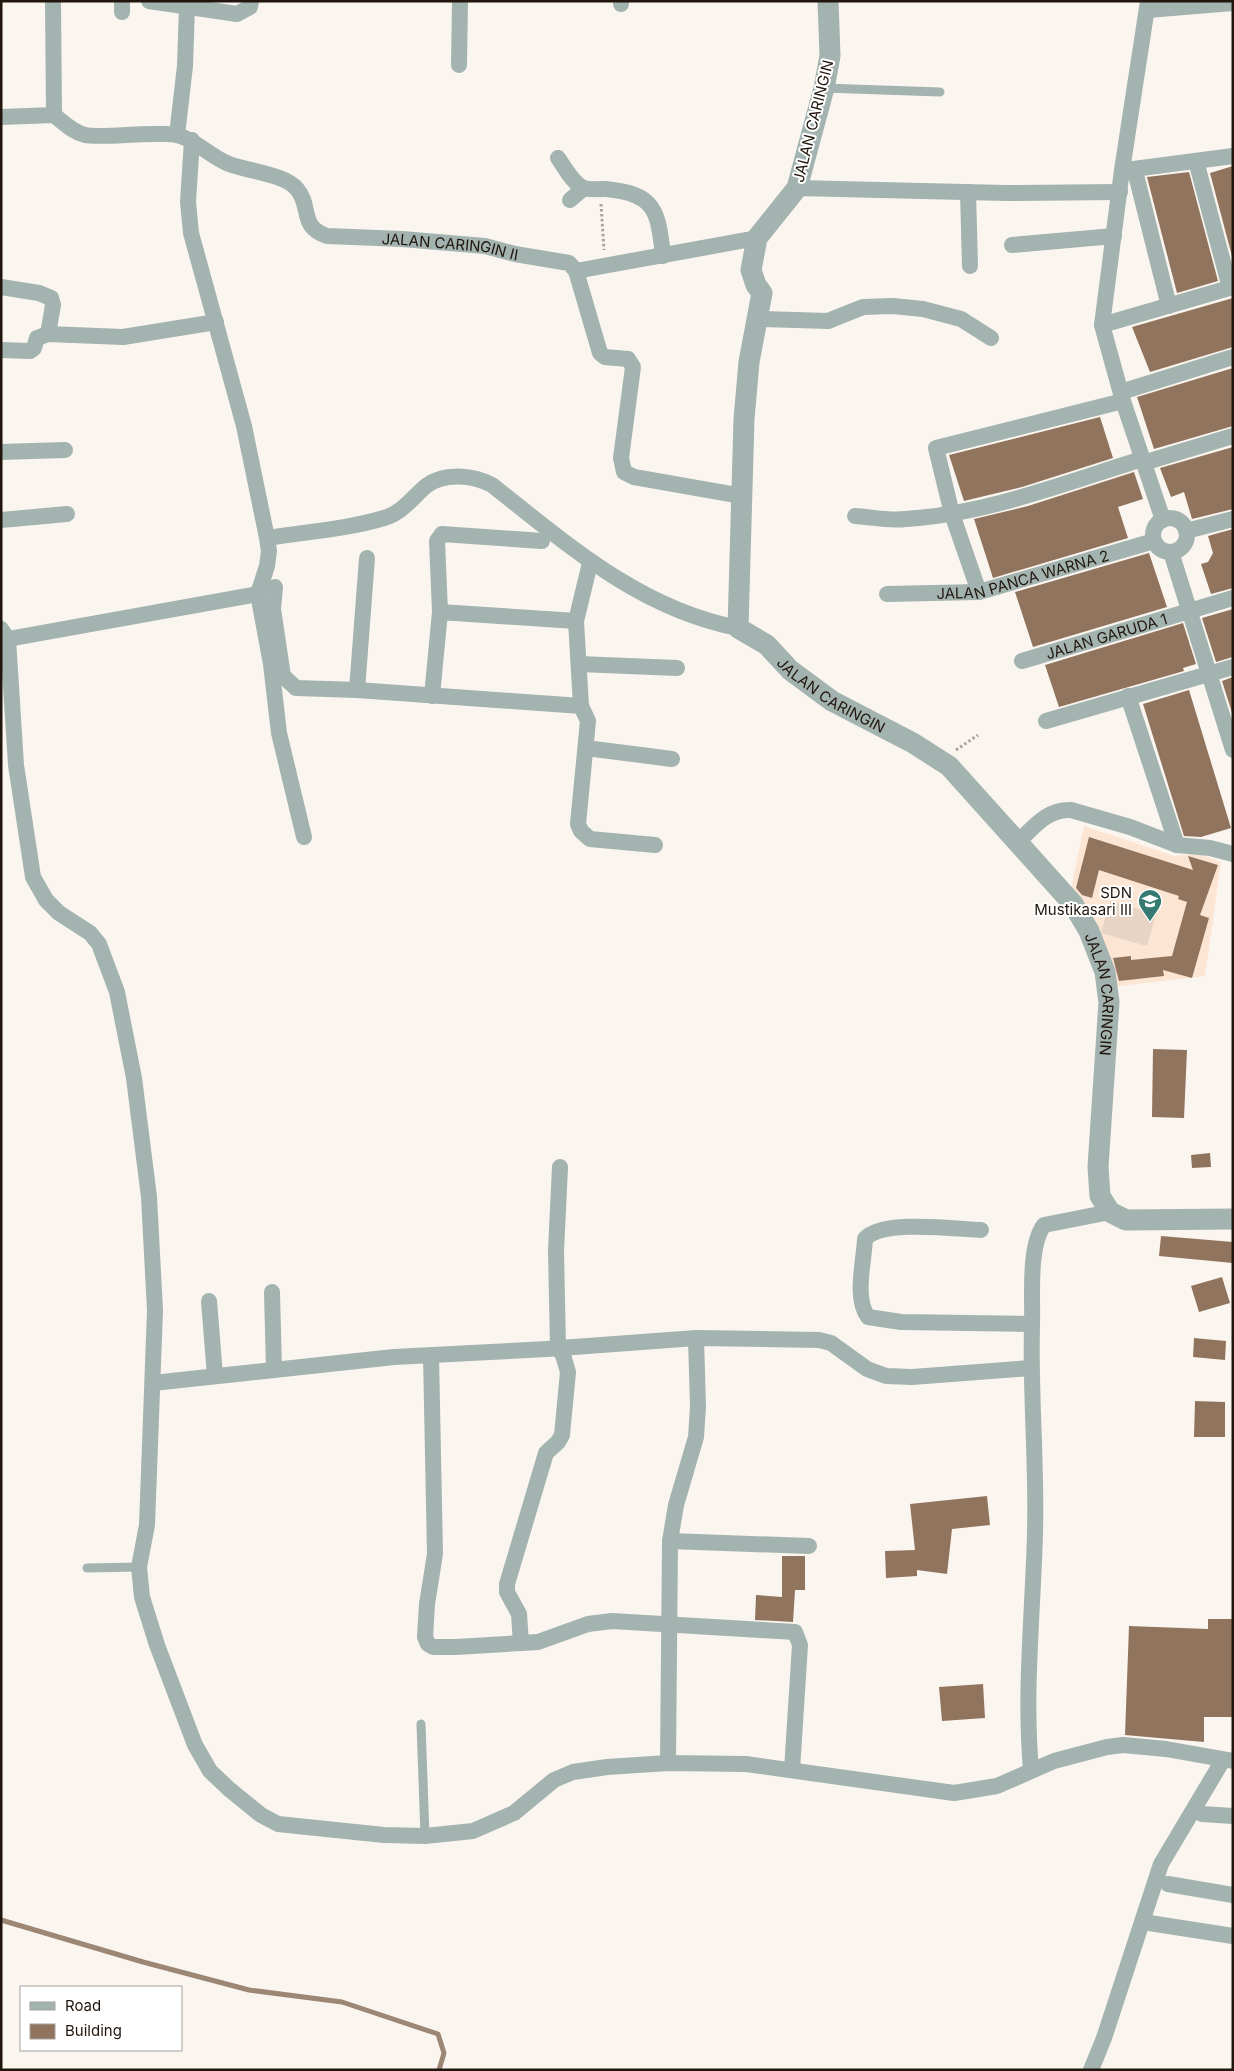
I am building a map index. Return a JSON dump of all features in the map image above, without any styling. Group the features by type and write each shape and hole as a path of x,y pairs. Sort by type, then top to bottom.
{"street":[{"path":"53,1 54,115"},
{"path":"149,1 237,14 250,7 251,1"},
{"path":"459,65 460,1"},
{"name":"JALAN CARINGIN","path":"756,238 797,188 824,88 830,56 828,1"},
{"path":"1163,520 1122,397 1102,325 1114,236 1120,192 1128,170 1148,6 1233,3"},
{"path":"187,7 185,137 191,233 244,426 267,538 269,551 267,566 258,594 271,664 279,733 304,837"},
{"path":"1,116 54,115 69,128 88,136 134,133 185,137"},
{"name":"JALAN CARINGIN II","path":"185,137 228,164 277,178 295,187 302,196 309,224 316,232 327,236 402,239 485,246 515,254 569,263 576,271"},
{"path":"1128,170 1233,156"},
{"path":"558,158 568,174 592,188 629,191 641,196 655,212 660,228 663,256"},
{"path":"1102,325 1232,288 1196,161"},
{"path":"1128,170 1169,306"},
{"path":"570,200 592,188"},
{"path":"797,188 968,192 1120,192"},
{"path":"968,192 970,266"},
{"path":"1012,245 1114,236"},
{"path":"267,538 382,519 400,511 428,485 446,479 468,476 492,485 590,562 684,614 738,628 748,372 762,293 756,285 751,270 756,238 576,271 600,353 606,357 628,359 632,367 621,458 624,472 634,477 742,496"},
{"path":"1,287 39,293 51,298 53,305 48,334"},
{"path":"758,319 828,321 863,307 893,306 923,310 962,319 991,338"},
{"path":"1,350 30,351 34,348 37,338 48,334 123,338 216,322"},
{"path":"979,592 952,514 936,448 1122,397 1233,358"},
{"path":"855,516 903,520 952,514 1233,436"},
{"path":"1,452 65,450"},
{"path":"1,520 67,514"},
{"path":"1186,531 1233,519"},
{"path":"1163,520 1177,520 1186,531 1187,537 1182,548 1172,552 1161,550 1154,541 1155,526 1163,520"},
{"path":"432,696 440,612 437,541 442,534 542,541"},
{"name":"JALAN PANCA WARNA 2","path":"887,594 979,592 1154,541"},
{"path":"1172,552 1233,750"},
{"path":"357,690 367,558"},
{"path":"590,562 576,621 581,706 588,721 578,824 581,832 590,838 655,845"},
{"path":"275,587 273,609 283,676 296,688 357,690 581,706"},
{"path":"258,594 4,634 8,765 36,887 59,913 90,933 99,944 117,992 127,1038 142,1139 153,1250 155,1310 147,1525 139,1567 142,1597 150,1626 196,1745 210,1771 261,1815 278,1824 323,1830 425,1836 473,1831 493,1824 514,1813 554,1780 573,1772 668,1763 746,1764 954,1793 997,1786 1030,1770 1073,1755 1123,1745 1166,1748 1228,1760 1161,1864 1104,2038 1091,2070"},
{"name":"JALAN GARUDA 1","path":"1022,661 1233,598"},
{"path":"440,612 576,621"},
{"name":"JALAN CARINGIN","path":"738,628 767,645 796,674 832,701 913,743 945,763 1073,904 1089,931 1105,972 1109,1002 1098,1168 1100,1196 1110,1212"},
{"path":"579,664 677,668"},
{"path":"1046,720 1233,667"},
{"path":"1128,696 1177,845"},
{"path":"586,748 672,758"},
{"path":"1018,842 1047,815 1061,810 1071,810 1130,827 1177,845 1233,854"},
{"path":"521,1643 519,1614 507,1588 546,1453 562,1435 568,1372 563,1355 558,1348 556,1250 560,1167"},
{"path":"1030,1770 1027,1732 1028,1674 1035,1531 1031,1368 1035,1252 1038,1233 1044,1225 1051,1222 1110,1212 1126,1220 1233,1219"},
{"path":"981,1230 895,1228 870,1234 866,1239 861,1296 862,1309 868,1317 901,1322 1032,1324"},
{"path":"272,1292 274,1370"},
{"path":"209,1301 215,1376"},
{"path":"153,1383 353,1360 696,1338 819,1340 831,1343 867,1369 886,1376 912,1377 1031,1368"},
{"path":"668,1763 670,1541 676,1505 696,1437 698,1406 696,1338"},
{"path":"431,1355 435,1554 426,1604 425,1637 428,1644 432,1647 538,1642 588,1624 612,1621 795,1632 800,1645 792,1770"},
{"path":"670,1541 808,1546"},
{"path":"1202,1814 1233,1816"},
{"path":"1168,1884 1233,1895"},
{"path":"1143,1922 1233,1936"}],"lane":[{"path":"824,88 940,92"},
{"path":"86,1568 139,1567"},
{"path":"421,1724 425,1836"}],"path":[{"path":"592,188 605,267"},
{"path":"945,763 958,747 978,735"}],"shaded area":[{"name":"SDN Mustikasari III","path":"1084,826 1174,856 1199,854 1221,862 1205,976 1111,987 1070,893"},
{"path":"1110,901 1156,914 1147,946 1101,933"}],"building":[{"path":"1233,166 1233,260 1210,173"},
{"path":"1189,172 1218,281 1177,293 1147,177"},
{"path":"1233,298 1233,347 1150,372 1132,327"},
{"path":"1233,368 1233,426 1154,449 1137,397"},
{"path":"1100,417 1113,458 1022,487 964,501 949,455"},
{"path":"1233,447 1233,509 1192,519 1184,492 1171,497 1160,468"},
{"path":"1134,472 1143,499 1118,507 1128,538 993,578 974,519 1028,506"},
{"path":"1233,529 1233,588 1211,594 1201,564 1208,562 1213,553 1208,536"},
{"path":"1149,553 1167,607 1033,647 1015,592"},
{"path":"1233,609 1233,657 1216,662 1202,618"},
{"path":"1183,623 1196,664 1183,668 1184,671 1059,707 1045,665"},
{"path":"1233,677 1233,716 1222,681"},
{"path":"1189,690 1231,828 1201,837 1184,836 1143,704"},
{"path":"1089,837 1193,870 1188,856 1218,865 1200,915 1209,918 1192,978 1163,970 1164,976 1119,981 1113,958 1131,956 1131,960 1172,956 1187,902 1178,899 1179,896 1099,870 1092,898 1082,895 1076,888"},
{"path":"1153,1049 1187,1050 1184,1118 1152,1117"},
{"path":"1210,1153 1211,1167 1192,1168 1191,1155"},
{"path":"1161,1236 1233,1242 1233,1263 1159,1256"},
{"path":"1222,1277 1230,1303 1199,1312 1191,1286"},
{"path":"1194,1338 1226,1341 1225,1360 1193,1357"},
{"path":"1195,1401 1225,1402 1225,1437 1194,1437"},
{"path":"987,1496 990,1525 952,1529 947,1574 917,1570 917,1576 886,1578 885,1551 915,1550 910,1504"},
{"path":"782,1556 805,1556 805,1590 795,1590 793,1622 755,1620 756,1595 782,1597"},
{"path":"1208,1619 1233,1619 1233,1717 1204,1717 1204,1742 1125,1735 1129,1626 1208,1629"},
{"path":"983,1684 985,1718 942,1721 939,1687"}],"waterway":[{"path":"1,1920 143,1962 249,1990 342,2002 438,2034 444,2053 439,2070"}],"place":[{"name":"SDN Mustikasari III","path":"1150,922"}]}
